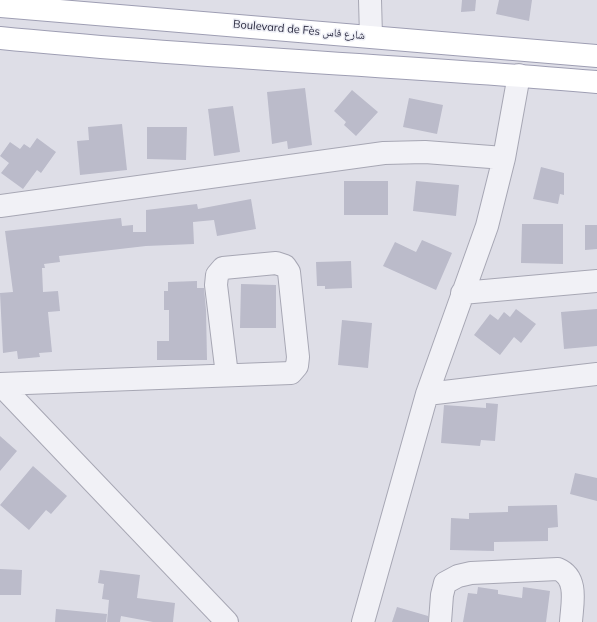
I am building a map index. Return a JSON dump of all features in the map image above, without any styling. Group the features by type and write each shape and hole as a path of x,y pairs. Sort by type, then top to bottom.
{"main road":[{"name":"Boulevard de Fès شارع فاس","path":"0,6 597,56"},
{"path":"0,38 106,49 519,75 597,82"}],"street":[{"path":"370,0 370,36"},
{"path":"363,622 427,394 487,226 504,158 519,75"},
{"path":"0,206 384,153 425,152 504,158"},
{"path":"0,384 291,373 297,366 298,357 289,272 285,266 276,263 223,268 217,275 216,285 227,375"},
{"path":"462,293 597,280"},
{"path":"427,394 597,374"},
{"path":"0,384 227,622"},
{"path":"440,622 442,595 445,583 458,576 513,570 558,569 565,572 572,585 571,622"}],"building":[{"path":"462,0 476,0 475,11 461,12"},
{"path":"499,0 532,0 529,21 496,14"},
{"path":"305,88 312,145 288,149 287,141 272,144 267,92"},
{"path":"352,90 378,112 356,136 344,125 346,122 334,111"},
{"path":"409,98 443,105 437,134 403,127"},
{"path":"233,106 240,152 214,156 208,109"},
{"path":"122,124 127,170 80,175 77,141 89,140 88,127"},
{"path":"147,127 187,127 186,160 147,159"},
{"path":"37,138 56,152 41,173 37,170 23,189 1,173 9,163 0,156 10,142 20,149 24,144 30,148"},
{"path":"541,167 564,173 564,195 560,194 558,204 533,199"},
{"path":"344,181 388,181 388,215 344,215"},
{"path":"416,181 459,185 456,216 413,211"},
{"path":"251,199 256,229 217,236 214,220 193,222 194,244 146,246 59,256 60,262 44,264 45,268 42,268 43,292 58,291 60,311 48,312 52,352 39,353 40,357 18,359 17,351 3,353 0,293 13,292 5,231 121,218 122,226 133,225 133,232 146,232 146,210 197,204 198,209"},
{"path":"522,224 563,224 563,264 521,263"},
{"path":"585,225 597,225 597,249 585,250"},
{"path":"422,240 452,253 436,290 383,266 395,242 416,252"},
{"path":"351,261 352,288 325,289 325,286 317,286 316,262"},
{"path":"197,281 197,288 204,288 207,360 157,360 157,341 169,341 169,310 164,310 164,291 168,291 168,282"},
{"path":"241,284 276,285 276,328 240,328"},
{"path":"516,309 536,324 521,343 514,337 500,355 474,335 490,314 498,320 504,312 510,317"},
{"path":"597,309 597,346 564,349 561,312"},
{"path":"342,320 372,323 368,368 338,365"},
{"path":"486,403 498,404 495,441 481,440 480,446 441,443 444,405 486,408"},
{"path":"0,436 17,451 0,471"},
{"path":"33,466 67,496 51,514 46,510 29,530 0,505"},
{"path":"575,473 597,478 597,501 570,494"},
{"path":"557,505 558,527 548,528 548,541 494,542 494,551 450,550 451,518 469,519 469,513 508,512 508,506"},
{"path":"0,569 22,570 21,595 0,595"},
{"path":"100,570 140,575 137,598 175,603 173,622 153,622 121,616 120,622 107,622 109,600 102,599 104,584 98,583"},
{"path":"478,587 498,590 498,594 522,598 523,587 550,591 546,622 463,622 468,593 477,594"},
{"path":"397,607 428,616 428,622 392,622"},
{"path":"56,609 107,614 106,622 55,622"}]}
